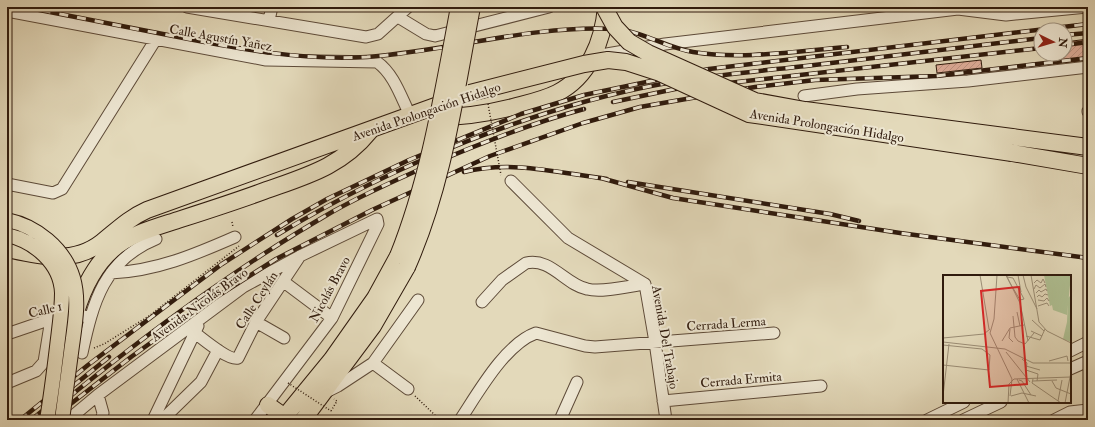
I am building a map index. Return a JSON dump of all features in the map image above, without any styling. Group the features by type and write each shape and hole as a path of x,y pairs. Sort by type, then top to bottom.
{"highway":[{"path":"268,405 283,418 332,359 403,262 429,161 459,7"},
{"path":"303,420 373,326 403,262 426,223 439,181 472,7"},
{"path":"410,115 440,117 468,115 501,110 541,100 558,92 573,82 593,56 601,34 605,7"},
{"name":"Avenida Prolongación Hidalgo","path":"605,7 615,27 629,42 648,53 755,101 1012,145 1088,166"},
{"name":"Avenida Prolongación Hidalgo","path":"7,249 47,257 66,257 81,253 94,248 121,225 146,210 470,93 584,64 608,60 626,62 660,73 749,114 1012,145 1088,147"},
{"path":"83,314 87,283 98,265 112,250 142,232 324,170 350,153 371,130"}],"main road":[{"path":"7,220 19,223 46,238 57,251 65,261 73,278 83,314 62,420"},
{"path":"7,235 18,238 40,251 55,270 62,292 48,420"}],"street":[{"path":"270,20 272,7"},
{"path":"190,8 366,37 378,34 408,7"},
{"path":"398,17 426,34 435,36 549,7"},
{"path":"593,56 665,44 958,9 1006,15 1087,7"},
{"name":"Calle Agustín Yañez","path":"7,11 266,60 377,62 392,79 410,115"},
{"path":"7,184 53,192 62,189 156,39"},
{"path":"804,96 857,89 968,81 1088,67"},
{"name":"Avenida Del Trabajo","path":"511,181 568,238 645,284 666,420"},
{"name":"Avenida Nicolás Bravo","path":"68,420 98,395 243,287 300,256 374,219 378,220"},
{"name":"Nicolás Bravo","path":"255,420 268,405 332,318 378,224 378,220"},
{"path":"111,273 130,272 180,261 235,236"},
{"path":"82,353 83,314 95,300 111,273 128,254 140,246 156,239"},
{"name":"Calle Ceylán","path":"218,350 235,359 256,322 300,256"},
{"path":"482,302 502,280 526,263 531,262 551,268 588,290 645,284"},
{"path":"284,282 332,318"},
{"path":"324,392 338,386 372,363 418,300"},
{"name":"Calle 1","path":"7,334 51,319 83,314"},
{"path":"160,420 195,333 203,317"},
{"path":"7,383 41,368 44,362 51,319"},
{"path":"256,322 284,338"},
{"path":"160,420 201,382 218,350 195,333"},
{"name":"Cerrada Lerma","path":"460,420 494,369 530,335 536,333 585,346 595,347 774,333"},
{"path":"1071,350 1088,342"},
{"path":"1071,369 1088,361"},
{"path":"372,363 408,389"},
{"path":"560,420 577,382"},
{"name":"Cerrada Ermita","path":"663,401 821,386"},
{"path":"98,395 103,413 101,420"},
{"path":"927,420 962,403"},
{"path":"963,420 999,403"},
{"path":"1054,420 1070,412 1088,410"}],"path":[{"path":"488,104 501,175"},
{"path":"82,353 104,344 149,316 239,247 232,222"},
{"path":"288,383 331,411 337,401"},
{"path":"408,389 440,420"}],"building":[{"path":"1088,39 1088,60 1073,62 1073,41"},
{"path":"981,60 982,68 937,73 936,65"},
{"path":"1053,62 1070,62 1053,64"}],"railway":[{"path":"24,7 242,49 317,57 342,58 398,54 521,35 582,29 613,29 634,32 683,50 712,54 751,55 847,47"},
{"path":"20,420 88,365 222,264 292,219 327,199 409,160 521,114 584,95 709,69 1088,24"},
{"path":"1073,34 1088,33"},
{"path":"277,235 368,185 466,142 517,123 618,93 667,83 736,73 836,63 1033,39"},
{"path":"1073,44 1088,42"},
{"path":"613,102 675,89 1033,49"},
{"path":"50,420 131,357 199,308 276,259 372,210 490,156 583,123 640,107 755,87 815,80 936,76 1088,58"},
{"path":"41,420 146,337 218,284 293,235 332,212 356,199 432,164 526,127 584,109"},
{"path":"464,172 500,167 518,167 607,179"},
{"path":"601,178 673,198 900,233 1088,258"},
{"path":"628,182 830,214 859,221"},
{"path":"31,420 109,357"}]}
